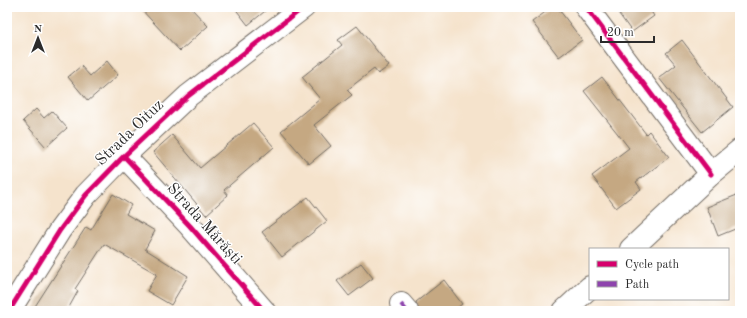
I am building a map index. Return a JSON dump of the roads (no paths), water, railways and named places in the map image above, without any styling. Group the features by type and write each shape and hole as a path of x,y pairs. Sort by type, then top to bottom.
{"street":[{"path":"586,7 711,174"},
{"name":"Strada Oituz","path":"9,311 60,230 86,194 188,96 298,9"},
{"path":"632,248 711,174 740,150"},
{"name":"Strada Mărăști","path":"124,156 190,226 264,311"},
{"path":"564,311 589,288"}]}
